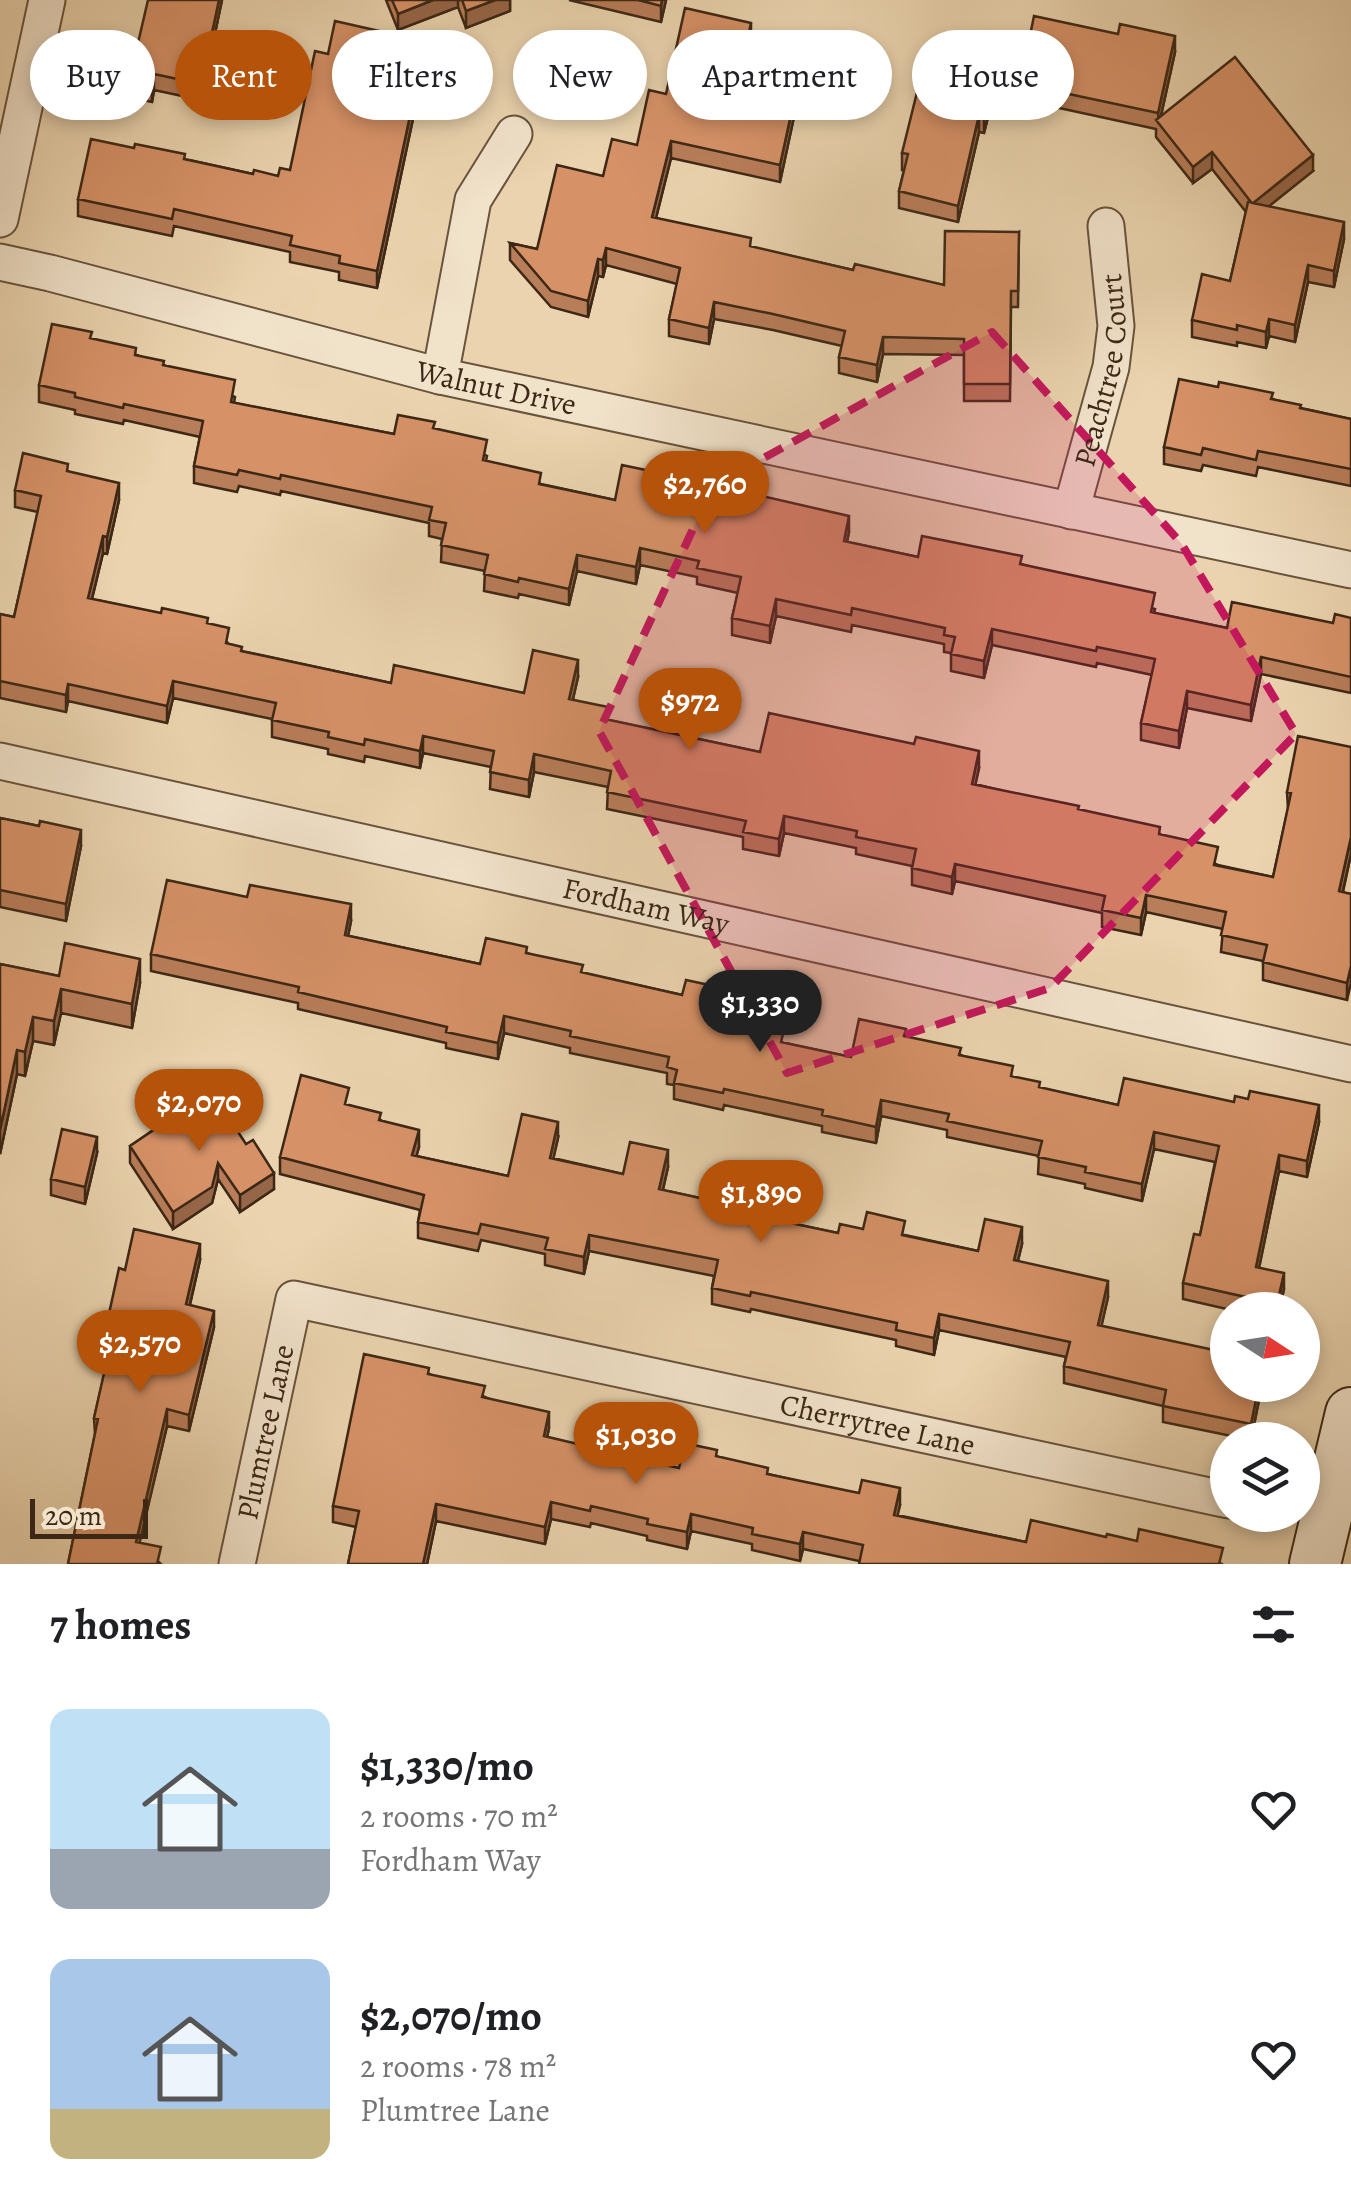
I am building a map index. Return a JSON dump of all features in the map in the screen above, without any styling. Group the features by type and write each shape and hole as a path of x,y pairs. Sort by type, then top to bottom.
{"street":[{"path":"0,218 47,0"},
{"path":"440,376 473,200 514,134"},
{"name":"Peachtree Court","path":"1071,511 1111,367 1116,326 1106,226"},
{"name":"Walnut Drive","path":"0,262 440,376 1351,570"},
{"name":"Fordham Way","path":"0,761 1351,1064"},
{"name":"Cherrytree Lane","path":"294,1298 1210,1496"},
{"name":"Plumtree Lane","path":"237,1564 294,1298"},
{"path":"1313,1533 1351,1412"}],"highlighted area":[{"path":"992,332 1181,543 1296,734 1050,988 787,1073 599,731 713,486"}],"building":[{"path":"148,0 219,0 213,30 175,30 175,78 155,74 155,30 141,30"},
{"path":"392,0 433,0 398,14"},
{"path":"462,0 495,0 466,11"},
{"path":"638,0 662,0 661,6"},
{"path":"685,8 751,23 749,30 680,30"},
{"path":"1034,16 1118,34 1120,24 1175,36 1158,113 1074,95 1074,30 1031,30"},
{"path":"335,21 375,30 333,30"},
{"path":"332,35 332,120 409,120 377,271 339,263 340,256 290,245 292,236 174,209 172,219 78,199 91,139 185,154 184,159 253,174 254,170 278,176 280,168 290,170 301,120 312,120 315,51 328,54"},
{"path":"1235,57 1313,155 1253,203 1344,222 1334,271 1308,265 1295,325 1269,319 1266,332 1192,320 1202,274 1230,281 1251,202 1212,152 1193,167 1156,120"},
{"path":"667,89 667,120 790,120 780,165 671,141 652,217 751,238 750,246 853,270 855,264 944,285 945,231 1019,232 1018,291 1011,291 1010,384 964,384 964,339 883,337 877,365 839,357 845,331 773,314 714,302 709,328 669,319 680,268 606,248 603,260 598,259 588,301 551,291 510,243 537,249 557,165 603,176 612,139 637,145 642,120 647,120 649,90 666,94"},
{"path":"912,113 912,120 978,120 958,206 899,191 908,154 902,153"},
{"path":"52,324 92,332 90,338 136,348 135,355 164,361 163,365 235,380 231,402 394,434 398,415 435,422 433,428 487,440 483,460 541,473 539,484 615,500 622,465 660,473 658,481 761,503 762,496 849,516 844,541 918,557 922,536 1022,556 1020,564 1155,593 1151,612 1227,628 1232,602 1333,623 1335,614 1351,618 1351,677 1261,657 1251,705 1187,691 1179,731 1141,723 1155,659 992,629 984,661 951,654 955,637 944,635 945,628 852,608 851,615 776,599 770,626 732,618 741,577 697,568 699,561 640,548 636,567 577,555 569,589 484,574 488,555 441,545 446,523 429,520 432,507 281,475 280,479 239,470 237,475 194,466 203,421 124,404 123,408 39,385"},
{"path":"1179,379 1273,393 1271,399 1351,419 1351,469 1258,451 1256,460 1203,448 1201,455 1164,447"},
{"path":"23,453 68,464 67,471 119,483 88,598 208,618 207,623 229,628 226,643 242,647 241,651 391,683 394,665 524,693 533,650 578,660 569,699 608,707 605,719 760,752 769,713 914,744 916,737 979,751 972,784 1160,827 1159,834 1218,847 1214,865 1273,877 1291,793 1287,792 1298,736 1351,747 1351,837 1339,891 1351,894 1351,966 1347,983 1263,962 1267,945 1221,935 1226,912 1146,895 1141,918 1102,910 1105,896 955,864 952,877 912,868 916,849 856,837 857,831 784,816 779,839 743,832 746,821 607,792 611,771 534,754 529,780 490,772 494,751 423,736 420,751 365,739 364,745 328,737 329,732 272,720 276,703 173,681 167,706 68,684 66,695 0,681 0,614 14,617 41,496 15,490"},
{"path":"0,818 81,830 66,904 0,890"},
{"path":"167,880 247,897 250,885 351,904 345,935 480,964 486,938 527,947 526,953 583,965 581,972 682,995 686,980 728,989 722,1017 784,1030 781,1042 851,1057 859,1019 906,1029 904,1036 961,1048 959,1055 1013,1066 1011,1076 1040,1082 1039,1087 1118,1105 1124,1078 1234,1102 1235,1096 1248,1099 1250,1091 1319,1105 1307,1161 1279,1155 1256,1267 1284,1273 1280,1292 1223,1292 1183,1283 1194,1234 1200,1235 1219,1146 1154,1132 1142,1184 1038,1157 1042,1141 947,1121 949,1114 881,1100 876,1127 822,1115 823,1110 724,1089 723,1093 674,1083 677,1070 667,1067 669,1057 570,1036 571,1031 504,1016 498,1043 298,992 299,987 151,954"},
{"path":"65,943 140,959 132,1004 61,989 54,1021 33,1017 25,1052 17,1050 0,1130 0,964 59,976"},
{"path":"301,1075 349,1088 345,1104 381,1113 379,1120 419,1130 412,1155 508,1176 522,1114 558,1122 550,1158 623,1174 630,1142 668,1150 659,1189 718,1202 723,1179 773,1190 767,1218 838,1233 840,1224 863,1229 867,1212 905,1221 902,1235 978,1251 985,1219 1022,1227 1014,1260 1108,1281 1098,1325 1210,1349 1210,1402 1256,1402 1251,1422 1163,1406 1166,1390 1064,1366 1070,1342 939,1314 934,1338 896,1330 897,1323 751,1292 750,1296 712,1288 718,1260 589,1235 584,1257 545,1249 548,1238 481,1224 478,1234 418,1222 424,1195 280,1157"},
{"path":"211,1091 246,1144 253,1140 274,1173 240,1195 218,1163 212,1187 173,1212 130,1146"},
{"path":"62,1129 97,1137 85,1187 51,1179"},
{"path":"134,1229 200,1244 186,1304 214,1311 189,1415 167,1409 136,1542 161,1547 157,1564 68,1564 111,1342 103,1341 119,1268 125,1270"},
{"path":"364,1354 429,1368 428,1374 485,1386 482,1397 549,1412 544,1436 603,1452 679,1468 684,1443 717,1450 716,1456 768,1468 767,1474 859,1493 862,1480 900,1488 894,1515 1026,1542 1031,1520 1137,1541 1139,1529 1223,1548 1219,1564 859,1564 863,1545 803,1532 800,1544 752,1534 753,1528 691,1514 687,1532 591,1506 590,1511 551,1502 545,1527 436,1504 423,1564 348,1564 359,1511 333,1506"}]}
